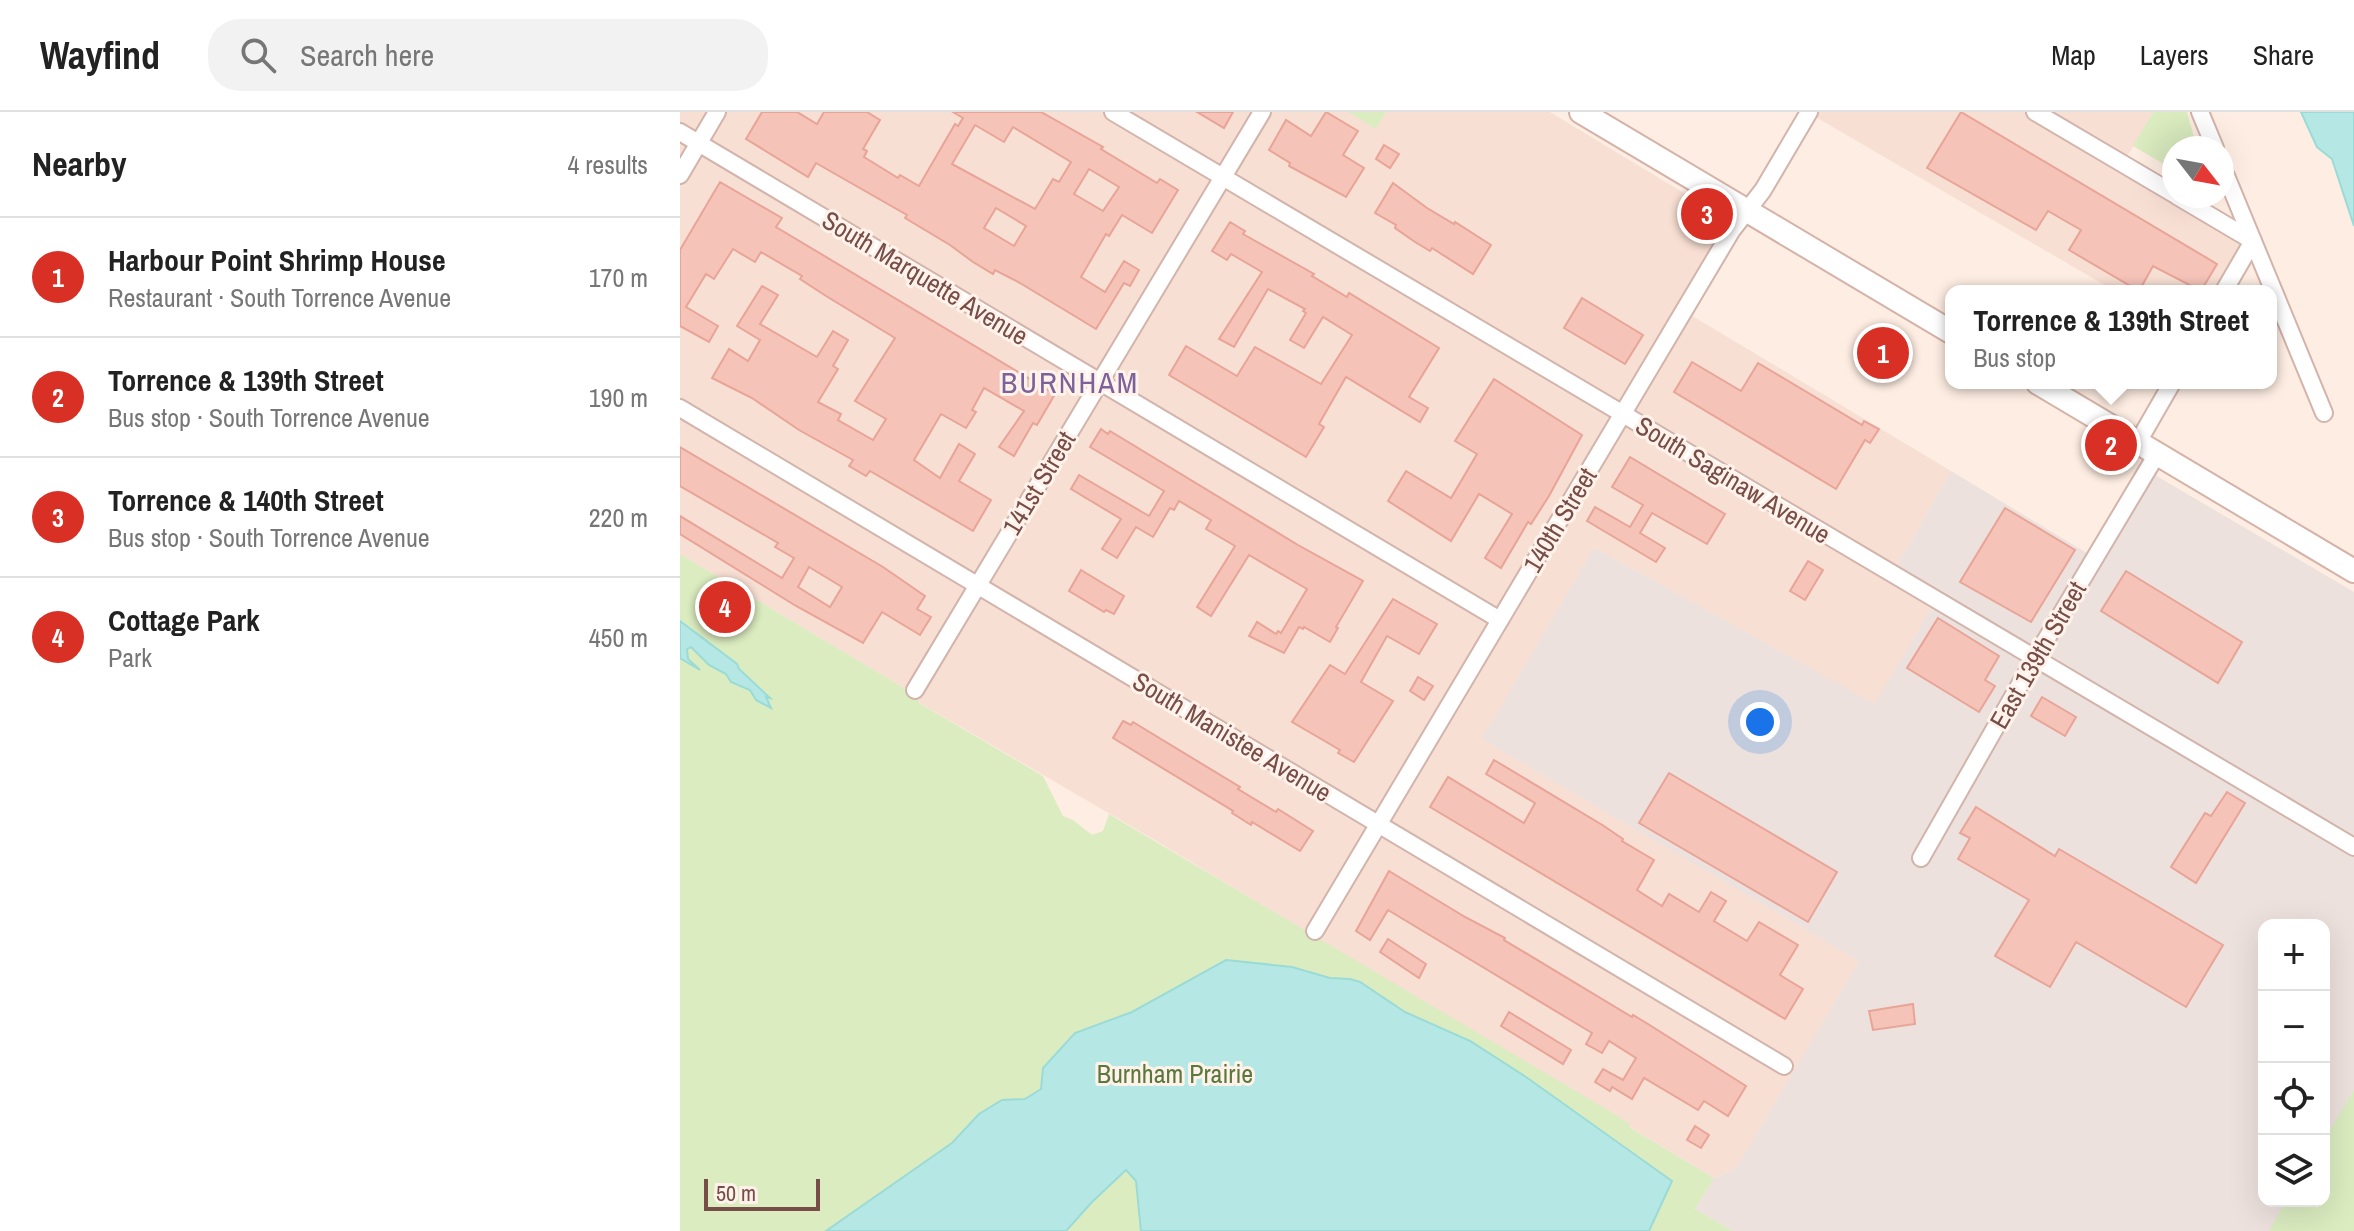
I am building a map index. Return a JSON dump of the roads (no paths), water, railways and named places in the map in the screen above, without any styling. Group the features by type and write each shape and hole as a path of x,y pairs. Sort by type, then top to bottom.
{"main road":[{"path":"1581,112 1945,328"},
{"path":"2048,389 2354,571"}],"street":[{"path":"680,175 717,112"},
{"name":"South Saginaw Avenue","path":"1113,112 2354,847"},
{"name":"141st Street","path":"915,690 1262,112"},
{"name":"140th Street","path":"1315,931 1732,230 1763,190 1809,112"},
{"path":"2035,112 2162,187"},
{"path":"2200,112 2210,136"},
{"name":"South Marquette Avenue","path":"680,132 1500,620"},
{"path":"2234,195 2271,285"},
{"path":"2197,208 2253,241"},
{"path":"2227,285 2253,241"},
{"path":"2277,299 2324,413"},
{"path":"2138,442 2169,389"},
{"name":"South Manistee Avenue","path":"680,408 1784,1066"},
{"name":"East 139th Street","path":"1921,858 2035,658 2157,454"}],"water":[{"path":"2301,112 2354,112 2354,226 2332,159 2317,147"},
{"path":"680,621 737,664 770,698 766,697 771,708 756,700 750,690 731,682 726,674 709,665 691,647 687,649 688,659 700,670 680,658"},
{"name":"Burnham Prairie","path":"1226,960 1292,967 1330,978 1360,982 1405,1012 1470,1041 1672,1181 1649,1231 1141,1231 1136,1181 1126,1170 1066,1231 826,1231 952,1143 979,1114 1002,1100 1025,1099 1041,1089 1043,1068 1075,1033 1132,1012"}],"place":[{"name":"Torrence & 140th Street","path":"1707,214"},
{"name":"Harbour Point Shrimp House","path":"1883,353"},
{"name":"Torrence & 139th Street","path":"2111,445"},
{"name":"Cottage Park","path":"725,607"}],"district":[{"name":"BURNHAM","path":"1070,383"}]}
